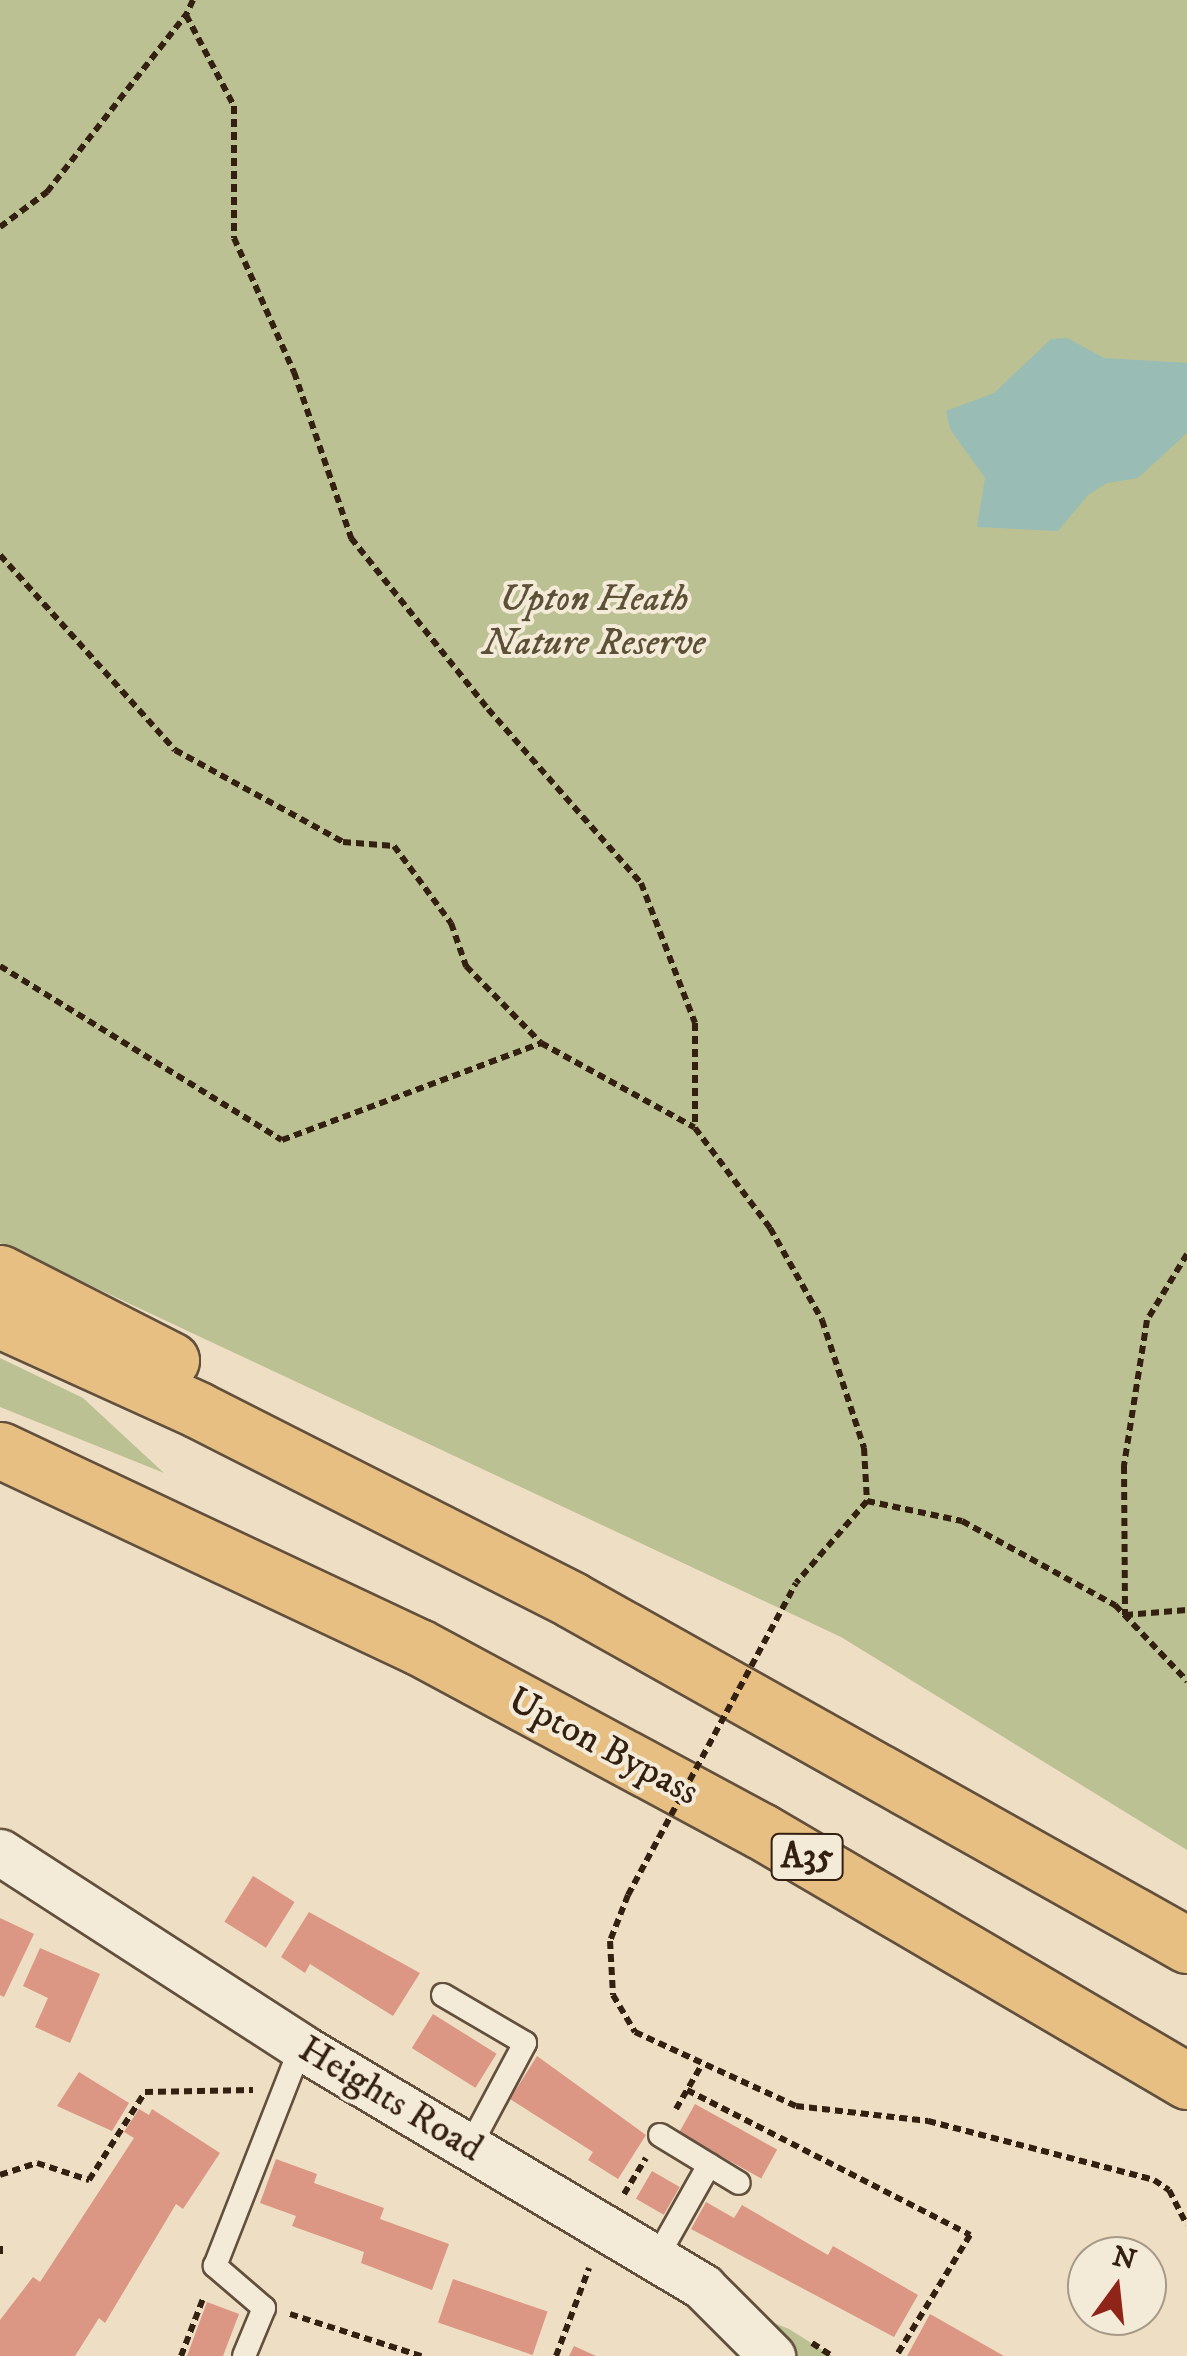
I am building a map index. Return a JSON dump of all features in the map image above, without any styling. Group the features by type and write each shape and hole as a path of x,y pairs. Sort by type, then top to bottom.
{"highway":[{"path":"0,1273 300,1428 572,1600"},
{"path":"0,1320 198,1410 572,1600 1187,1944"},
{"name":"Upton Bypass","path":"0,1450 419,1647 761,1830 1187,2081"},
{"name":"A35","path":"0,1488 154,1555 419,1647"}],"street":[{"name":"Heights Road","path":"0,1852 301,2048 703,2287 772,2356"}],"lane":[{"path":"444,1995 525,2043 469,2148"},
{"path":"244,2356 264,2308 214,2266 301,2048"},
{"path":"660,2135 739,2183"},
{"path":"656,2259 709,2165"}],"path":[{"path":"0,228 47,192 186,14 192,0"},
{"path":"186,14 234,106 234,238 294,372 351,538 488,709 640,883 694,1023 695,1128"},
{"path":"0,555 174,750 343,842 394,846 451,923 466,966 540,1043 695,1128 770,1228 822,1320 864,1448 867,1502 796,1583 628,1895 610,1942 613,1995 635,2032 700,2068 796,2106 928,2121 1154,2180 1169,2190 1187,2225"},
{"path":"0,966 282,1140 540,1043"},
{"path":"1125,1615 1124,1466 1146,1320 1187,1254"},
{"path":"867,1502 962,1521 1125,1615 1187,1681"},
{"path":"1125,1615 1187,1610"},
{"path":"700,2068 689,2086 970,2235 896,2356"},
{"path":"0,2176 37,2163 89,2180 145,2092 284,2090"},
{"path":"556,2356 604,2227"},
{"path":"0,2246 0,2256"},
{"path":"181,2356 214,2266"},
{"path":"264,2308 322,2320 421,2356"}],"green space":[{"name":"Upton Heath Nature Reserve","path":"0,0 1187,0 1187,1850 841,1637 0,1243"},
{"path":"0,1358 83,1398 164,1473 0,1407"},
{"path":"716,2300 789,2329 832,2356 772,2356"}],"water":[{"path":"1067,338 1104,358 1187,363 1187,433 1138,478 1107,483 1088,495 1058,531 977,527 985,478 950,429 946,411 994,393 1051,339"}],"building":[{"path":"253,1876 295,1902 266,1948 224,1922"},
{"path":"309,1912 420,1973 393,2016 310,1964 305,1973 281,1957"},
{"path":"0,1918 34,1934 4,1997 0,1995"},
{"path":"40,1948 100,1974 70,2043 35,2027 48,1998 23,1986"},
{"path":"433,2014 497,2054 475,2088 412,2048"},
{"path":"537,2056 646,2135 618,2179 588,2160 593,2152 510,2099"},
{"path":"79,2072 129,2103 112,2131 57,2106"},
{"path":"695,2104 777,2150 761,2178 679,2133"},
{"path":"139,2109 149,2115 152,2109 220,2153 183,2209 176,2204 105,2323 99,2318 75,2356 0,2356 0,2320 33,2277 40,2282 134,2138 124,2132"},
{"path":"276,2159 317,2174 314,2183 384,2208 380,2219 449,2244 432,2290 361,2263 364,2252 292,2226 296,2216 260,2203"},
{"path":"652,2171 680,2187 664,2215 636,2199"},
{"path":"706,2202 734,2218 742,2205 828,2255 833,2246 918,2295 894,2337 691,2229"},
{"path":"453,2279 548,2312 533,2355 438,2322"},
{"path":"207,2302 239,2314 223,2356 187,2356"},
{"path":"930,2314 1004,2356 907,2356"},
{"path":"574,2346 596,2356 569,2356"}]}
